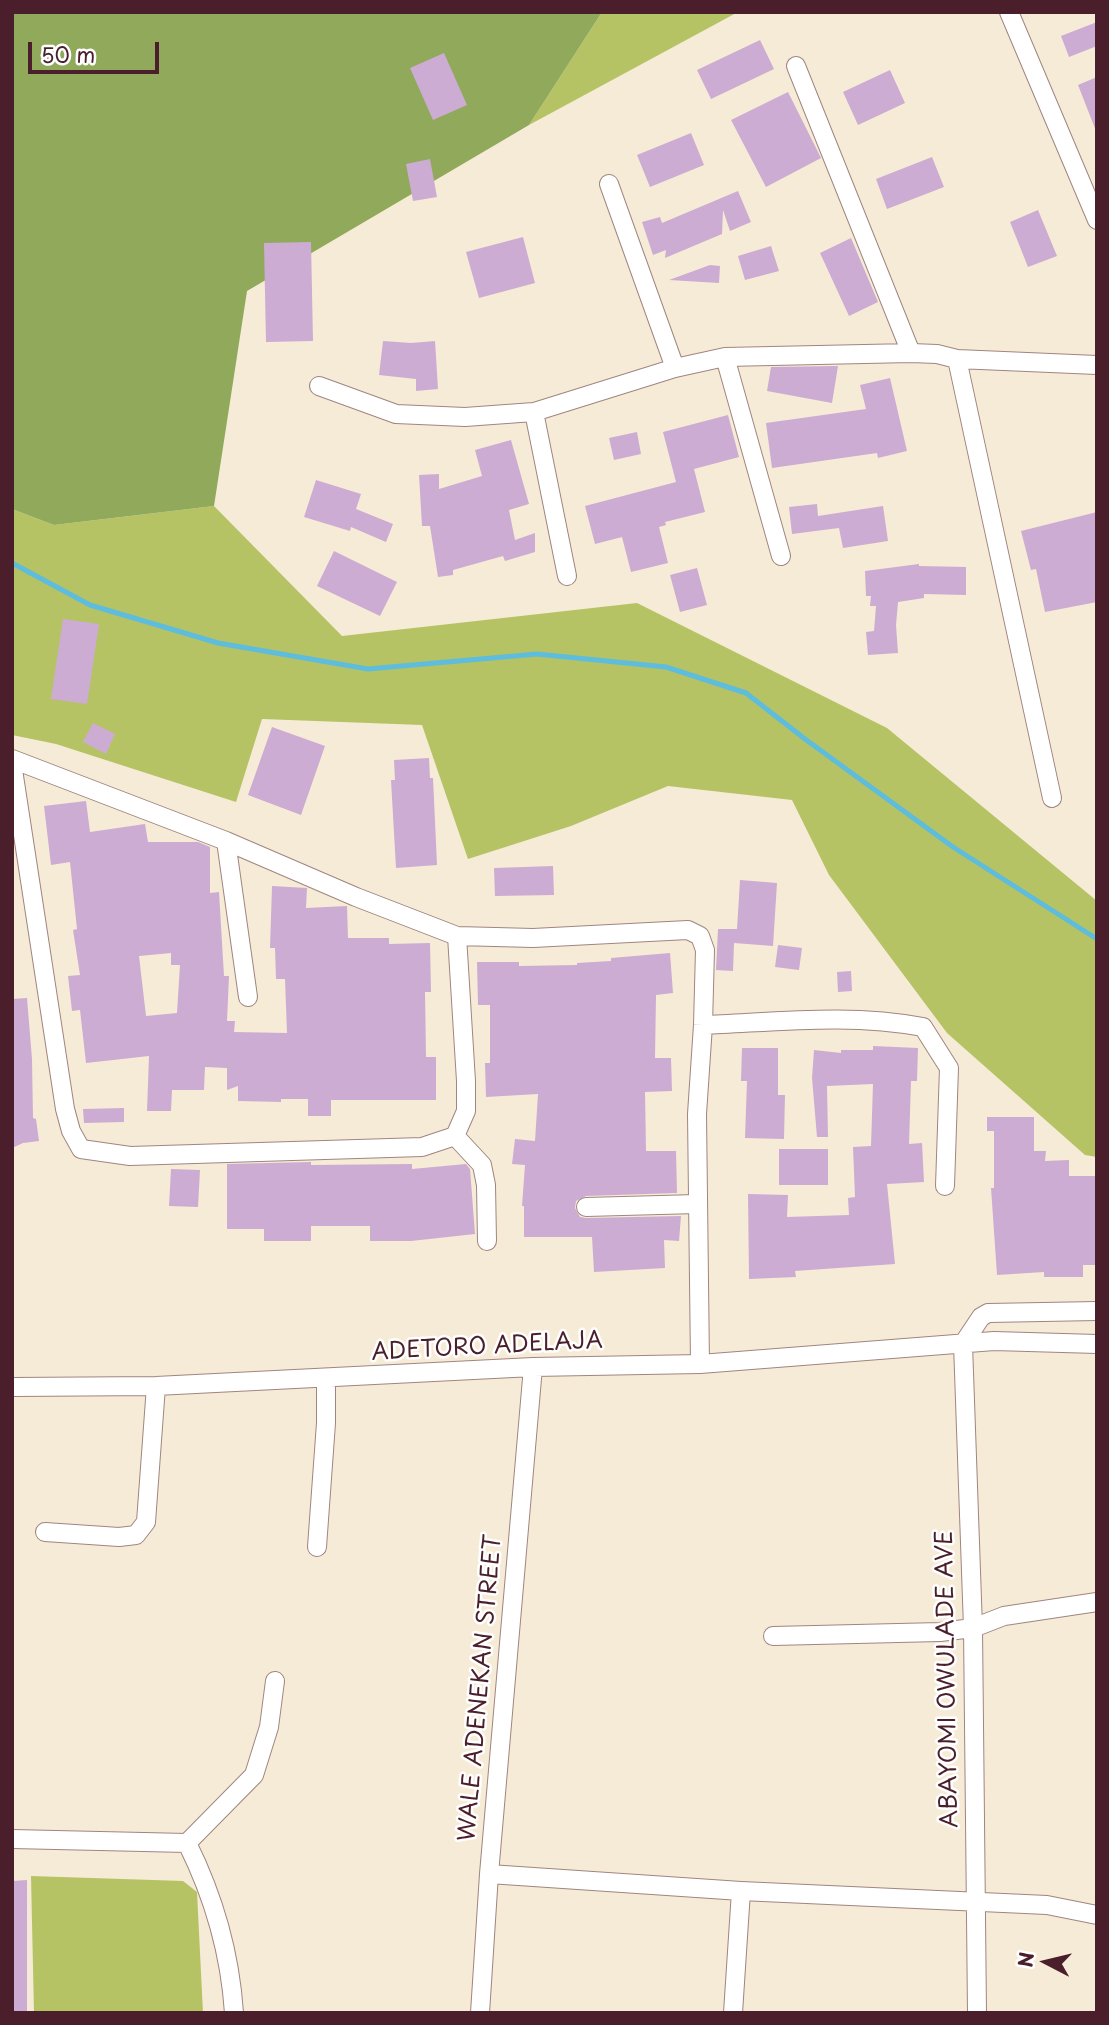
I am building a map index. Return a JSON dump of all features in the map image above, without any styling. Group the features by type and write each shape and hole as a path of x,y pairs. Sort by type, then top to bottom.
{"street":[{"path":"1009,12 1097,220"},
{"path":"796,66 911,353"},
{"path":"609,184 675,368"},
{"path":"319,386 396,414 465,417 534,412 675,368 725,356 911,353 937,354 957,359 1097,365"},
{"path":"725,356 781,556"},
{"path":"957,359 1052,798"},
{"path":"534,412 567,576"},
{"path":"457,936 466,1111 455,1136 422,1147 130,1156 81,1149 71,1131 65,1109 12,761 226,841 356,897 457,936 533,938 688,930 700,936 705,950 697,1114 700,1364"},
{"path":"226,841 248,996"},
{"path":"703,1025 851,1018 923,1027 949,1068 945,1186"},
{"path":"455,1136 482,1165 486,1185 487,1241"},
{"path":"586,1207 697,1204"},
{"path":"963,1344 981,1317 988,1313 1097,1311"},
{"name":"ADETORO ADELAJA","path":"12,1387 156,1386 326,1380 533,1367 700,1364 1025,1340 1097,1344"},
{"name":"ABAYOMI OWULADE AVE","path":"963,1344 972,1628 977,2013"},
{"name":"WALE ADENEKAN STREET","path":"480,2013 489,1874 533,1367"},
{"path":"317,1547 326,1423 326,1380"},
{"path":"45,1532 119,1537 136,1535 146,1522 156,1386"},
{"path":"773,1636 916,1633 972,1628 1004,1616 1097,1602"},
{"path":"12,1839 187,1843 254,1775 269,1727 275,1681"},
{"path":"187,1843 205,1880 220,1925 233,1989 234,2013"},
{"path":"489,1874 741,1891 1047,1905 1097,1915"},
{"path":"733,2013 741,1891"}],"green space":[{"path":"12,12 602,12 529,125 247,291 214,506 54,525 12,509"},
{"path":"602,12 738,12 529,125"},
{"path":"214,506 342,636 637,603 887,728 1097,901 1097,1157 1085,1155 947,1033 829,875 792,800 668,786 571,826 468,859 422,725 262,719 236,802 56,744 12,735 12,509 54,525"},
{"path":"31,1876 183,1881 197,1892 203,2013 34,2013"}],"building":[{"path":"1097,22 1097,46 1069,57 1061,36"},
{"path":"760,40 774,69 711,99 697,70"},
{"path":"444,53 467,105 433,120 410,68"},
{"path":"890,70 905,103 858,125 843,92"},
{"path":"1097,77 1097,131 1096,131 1078,85"},
{"path":"788,92 821,158 766,187 731,120"},
{"path":"691,133 704,165 650,187 637,155"},
{"path":"932,157 944,187 887,209 876,179"},
{"path":"430,159 437,197 413,201 406,164"},
{"path":"738,191 751,222 730,231 723,210 722,234 665,258 666,250 653,255 642,222 660,217 662,223"},
{"path":"1038,210 1057,256 1028,267 1010,222"},
{"path":"523,237 535,283 479,298 466,252"},
{"path":"851,238 878,302 849,316 820,253"},
{"path":"311,242 313,341 266,342 264,243"},
{"path":"771,246 779,271 745,280 738,256"},
{"path":"710,265 720,266 719,283 669,280"},
{"path":"383,341 435,341 438,389 416,391 416,379 379,375"},
{"path":"838,366 832,403 767,391 771,367"},
{"path":"890,378 907,451 878,458 877,453 772,468 766,423 866,409 860,385"},
{"path":"728,415 739,457 694,469 705,512 665,522 666,525 659,527 668,563 631,572 622,537 595,544 585,506 676,482 663,432"},
{"path":"637,432 641,454 614,460 609,438"},
{"path":"511,440 529,504 509,510 515,540 535,533 535,552 505,561 503,556 453,570 453,575 438,577 430,526 422,526 419,475 439,474 439,489 482,476 475,450"},
{"path":"316,480 361,494 356,509 393,524 386,542 351,527 350,531 304,517"},
{"path":"817,504 818,516 883,506 888,541 843,548 839,528 792,534 789,507"},
{"path":"1097,512 1097,602 1045,612 1036,569 1031,570 1021,531"},
{"path":"334,551 397,582 380,616 317,586"},
{"path":"919,564 966,567 966,595 924,594 924,598 898,602 898,653 868,655 866,632 874,631 876,606 870,606 871,596 866,596 865,571"},
{"path":"697,568 707,605 680,612 670,575"},
{"path":"63,619 99,624 87,704 51,699"},
{"path":"93,723 115,734 106,754 83,742"},
{"path":"272,727 325,746 301,815 248,795"},
{"path":"429,758 430,778 433,778 437,865 396,868 391,780 395,780 394,760"},
{"path":"86,801 90,832 145,824 148,842 198,842 210,847 210,893 219,892 224,976 229,976 227,1021 235,1021 234,1032 287,1033 285,979 276,979 275,948 270,948 272,886 307,888 306,908 347,906 348,938 389,938 389,944 430,943 431,992 425,992 426,1057 436,1057 436,1100 331,1100 331,1116 308,1116 308,1099 281,1099 281,1102 238,1101 238,1086 227,1090 227,1068 205,1067 204,1090 172,1090 171,1111 147,1111 149,1056 86,1063 80,1010 72,1011 68,976 80,975 73,930 77,929 70,862 51,865 44,806","holes":["171,953 171,965 180,965 177,1013 146,1016 139,956"]},
{"path":"553,866 554,895 495,896 494,868"},
{"path":"740,880 777,883 773,946 734,943 733,971 716,970 718,929 737,929"},
{"path":"778,945 802,948 799,970 775,967"},
{"path":"670,953 673,993 656,995 655,1058 671,1058 672,1091 645,1092 646,1151 676,1151 677,1193 586,1196 576,1201 575,1208 580,1217 586,1218 681,1216 679,1241 664,1240 665,1268 594,1272 592,1237 524,1237 522,1206 525,1165 512,1164 515,1139 535,1141 538,1094 486,1097 485,1063 490,1063 490,1005 478,1005 477,962 519,962 519,966 577,965 611,961 611,958"},
{"path":"851,971 852,991 838,992 837,972"},
{"path":"27,998 33,1118 36,1119 39,1141 12,1148 12,999"},
{"path":"873,1046 918,1048 917,1081 911,1081 909,1144 922,1143 924,1182 887,1184 895,1264 795,1271 796,1277 749,1279 748,1194 788,1195 787,1217 849,1215 848,1198 855,1197 853,1147 871,1146 873,1084 827,1086 828,1137 817,1137 812,1078 814,1050 841,1053 841,1050 873,1050"},
{"path":"742,1048 778,1048 778,1095 785,1095 784,1139 745,1138 747,1081 741,1081"},
{"path":"124,1108 124,1122 84,1123 83,1109"},
{"path":"987,1117 1034,1117 1034,1151 1046,1151 1045,1161 1069,1160 1069,1176 1097,1176 1097,1265 1083,1265 1083,1277 1044,1277 1044,1272 997,1275 991,1188 994,1188 994,1131 987,1131"},
{"path":"779,1149 828,1149 828,1185 779,1185"},
{"path":"311,1162 311,1165 412,1164 412,1169 466,1164 470,1169 475,1234 411,1241 370,1241 370,1226 311,1226 311,1241 264,1241 264,1229 227,1229 227,1164"},
{"path":"171,1169 200,1170 198,1207 169,1206"},
{"path":"27,1880 27,2013 12,2013 12,1881"}],"waterway":[{"path":"12,563 90,605 218,643 368,669 537,654 666,667 746,693 953,847 1097,939"}]}
